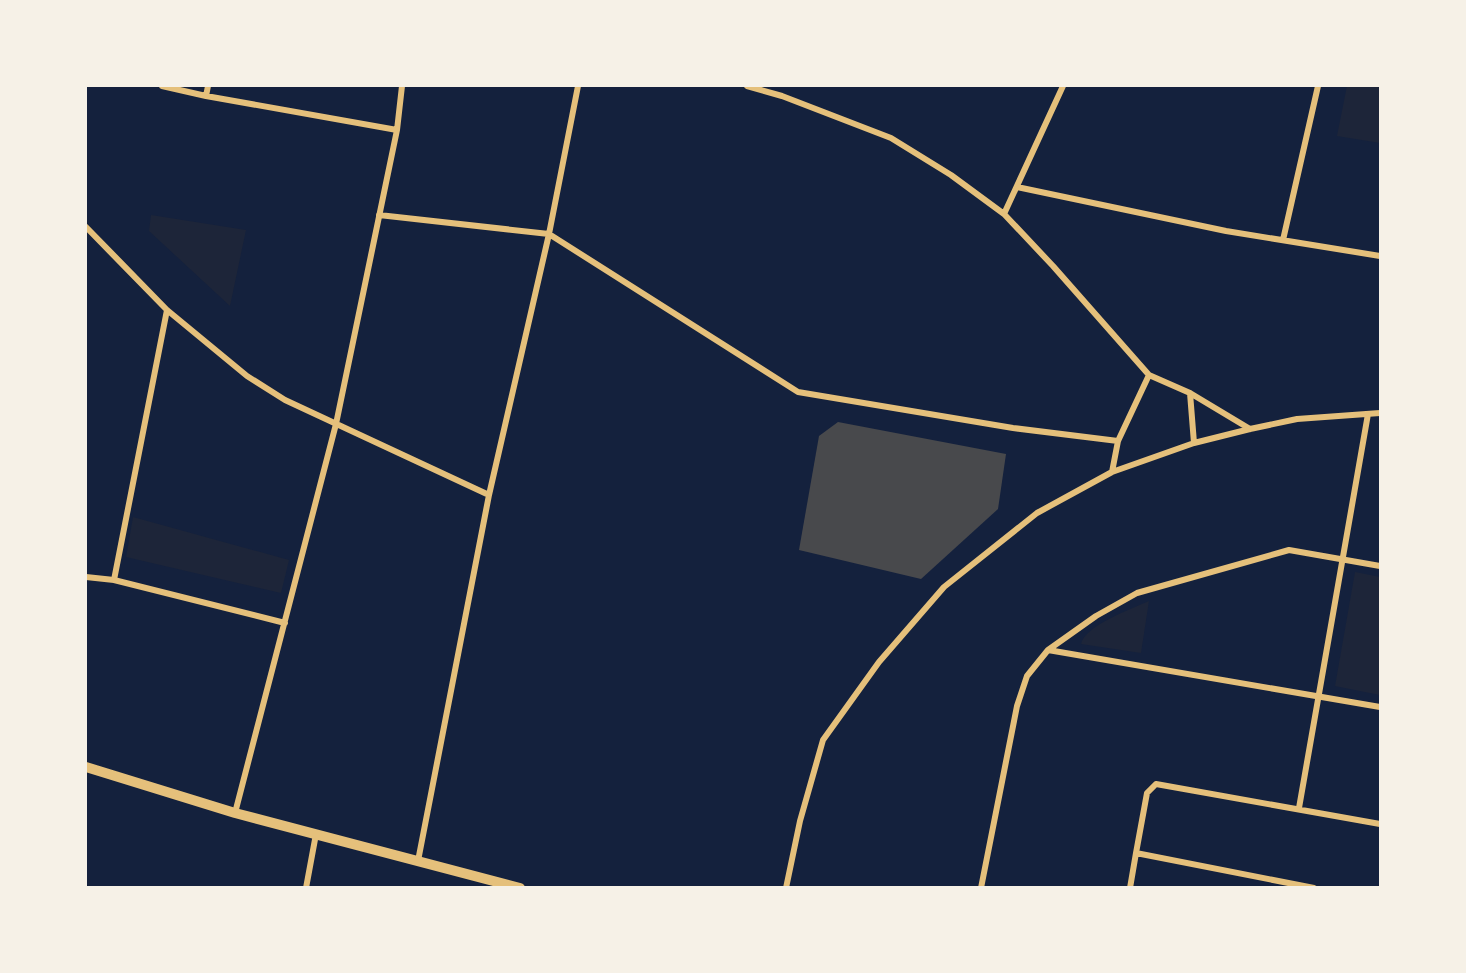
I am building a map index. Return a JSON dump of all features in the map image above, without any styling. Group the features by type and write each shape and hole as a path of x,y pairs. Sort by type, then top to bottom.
{"street":[{"path":"162,86 397,130"},
{"path":"206,96 208,86"},
{"path":"235,813 336,424 397,130 402,86"},
{"path":"418,861 489,495 549,234 578,86"},
{"path":"747,86 782,96 891,138 951,175 1004,214 1149,375 1190,393 1251,429"},
{"path":"1004,214 1063,86"},
{"path":"1283,240 1318,86"},
{"path":"1017,187 1226,231 1380,256"},
{"path":"380,215 549,234 798,392 1013,428 1118,441"},
{"path":"86,227 166,310 247,376 285,400 489,495"},
{"path":"114,580 166,310"},
{"path":"1112,472 1118,441 1149,375"},
{"path":"1190,393 1194,443"},
{"path":"786,888 800,820 823,740 879,662 944,588 1037,513 1112,472 1194,443 1298,419 1380,413"},
{"path":"1299,808 1368,414"},
{"path":"981,888 1017,706 1027,676 1048,650 1096,616 1137,593 1289,550 1380,566"},
{"path":"86,577 114,580 285,623"},
{"path":"1048,650 1380,707"},
{"path":"86,767 235,813 520,888"},
{"path":"1130,888 1147,793 1156,784 1380,824"},
{"path":"306,888 316,834"},
{"path":"1137,853 1314,888"}],"shaded area":[{"path":"1347,86 1380,86 1380,143 1337,136"},
{"path":"151,215 246,230 230,306 149,231"},
{"path":"133,517 289,560 281,593 126,557"},
{"path":"1355,572 1380,577 1380,695 1335,686"},
{"path":"1149,601 1141,653 1081,644 1084,637 1100,624"}],"building":[{"path":"838,422 1006,454 998,509 921,579 799,550 819,436"}]}
